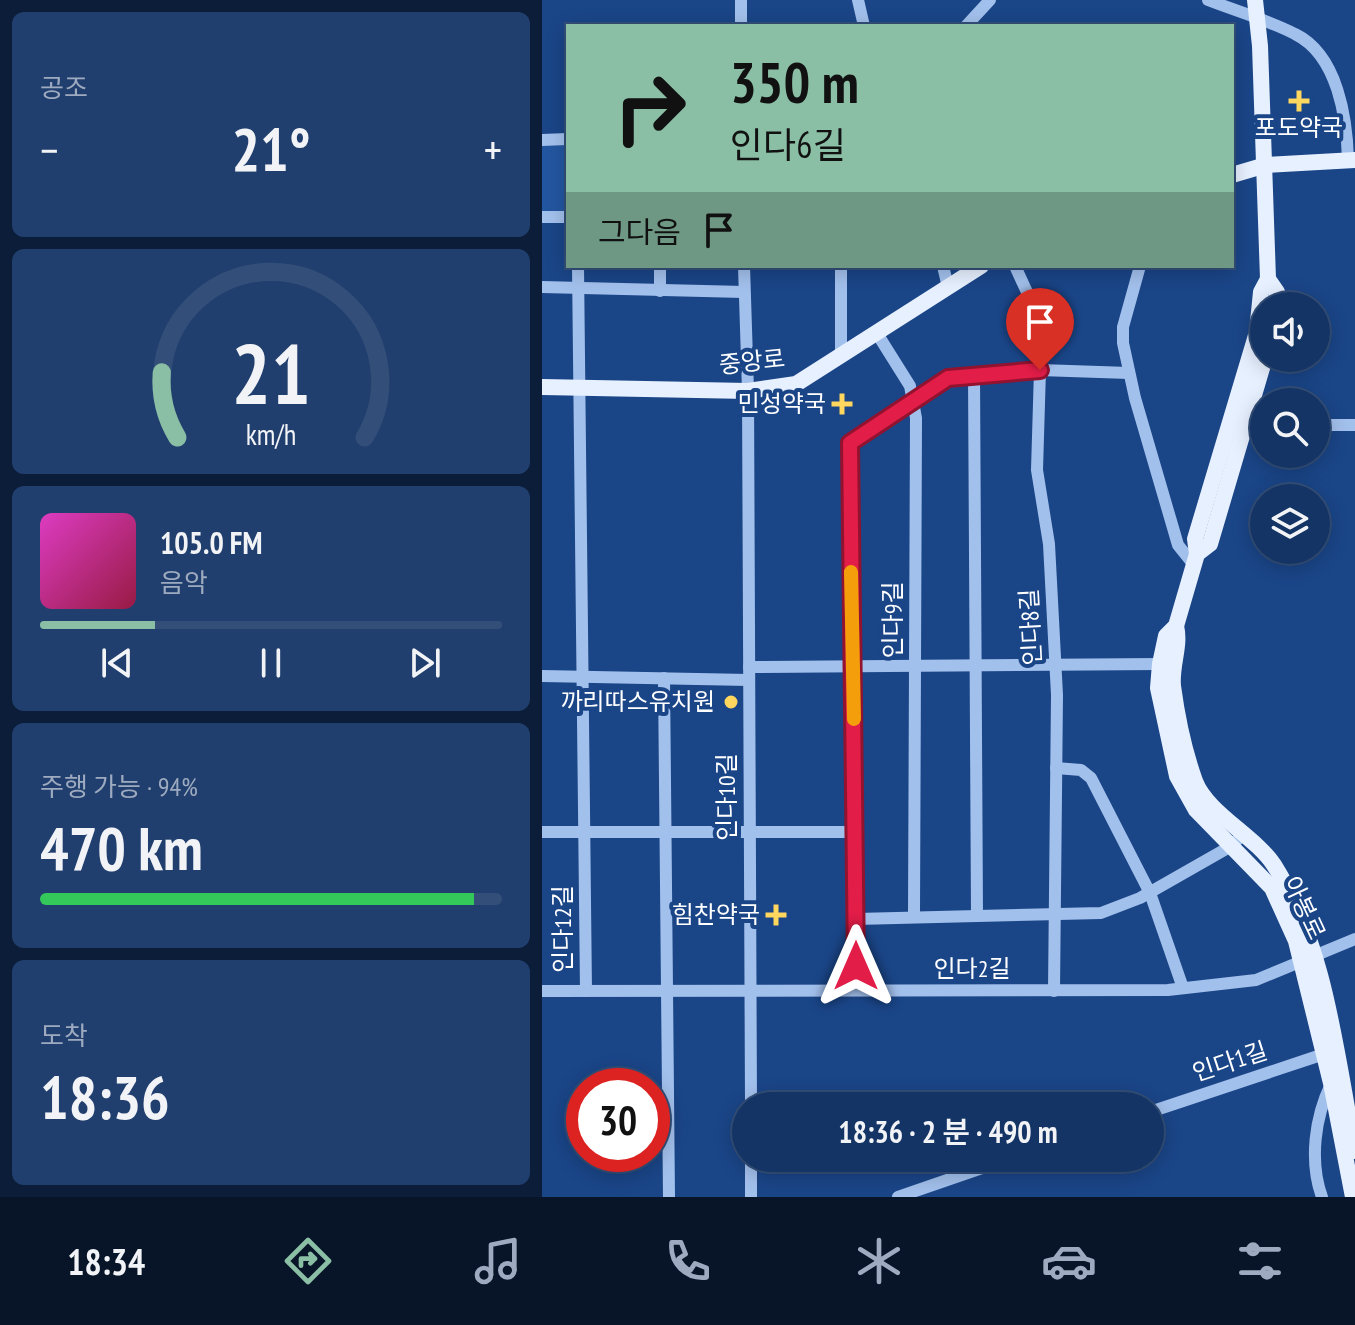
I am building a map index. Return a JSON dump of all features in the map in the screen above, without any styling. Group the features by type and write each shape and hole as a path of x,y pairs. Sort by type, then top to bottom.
{"main road":[{"name":"아봉로","path":"1255,0 1266,165 1268,279 1261,292 1257,332 1195,539 1196,559 1176,626 1166,636 1158,688 1184,793 1238,839 1272,862 1308,957 1355,1151"},
{"path":"1234,174 1266,165 1352,160"},
{"name":"중앙로","path":"542,387 748,391 796,384 878,335 978,268"},
{"name":"아봉로","path":"1268,279 1277,292"},
{"name":"아봉로","path":"1196,559 1210,544 1261,372"},
{"name":"아봉로","path":"1176,626 1179,639 1173,686 1192,772 1207,799 1238,839"},
{"name":"아봉로","path":"1308,957 1353,1197"}],"street":[{"path":"741,0 741,24"},
{"path":"858,0 864,24"},
{"path":"968,24 990,0"},
{"path":"1208,0 1297,35 1311,46 1332,76 1346,116 1352,160"},
{"path":"542,140 566,139"},
{"path":"542,217 566,217"},
{"name":"인다12길","path":"578,268 585,676 586,991"},
{"path":"660,268 660,291"},
{"name":"인다10길","path":"744,268 748,391 751,1092"},
{"path":"841,268 841,355"},
{"path":"943,268 948,287"},
{"name":"인다8길","path":"1016,268 1032,303 1040,370 1037,470 1049,544 1055,667 1054,991"},
{"path":"1139,268 1123,327 1129,373 1178,545 1196,559"},
{"path":"542,287 744,292"},
{"name":"인다9길","path":"878,335 910,386 916,418 914,915"},
{"path":"856,990 850,443 948,378 1040,370 1129,373"},
{"path":"974,374 977,915"},
{"path":"1330,425 1355,425"},
{"path":"542,676 664,678 853,667 1160,664"},
{"path":"664,678 669,1197"},
{"path":"1056,768 1081,770 1091,778 1150,893 1183,988"},
{"path":"542,832 856,832"},
{"path":"856,919 914,915 1101,913 1150,893 1238,839"},
{"name":"인다2길","path":"542,991 1183,988 1256,980 1355,939"},
{"name":"인다1길","path":"1164,1107 1324,1054"},
{"path":"1322,1197 1316,1117 1331,1083"},
{"path":"751,1172 751,1197"},
{"path":"898,1197 970,1172"}],"shaded area":[{"path":"566,145 566,211 542,211 542,146"}],"slow traffic":[{"path":"851,572 854,719"}],"place":[{"name":"포도약국","path":"1299,101"},
{"name":"민성약국","path":"842,404"},
{"name":"까리따스유치원","path":"731,702"},
{"name":"힘찬약국","path":"776,915"}],"route":[{"path":"856,966 850,443 948,378 1040,370"}]}
